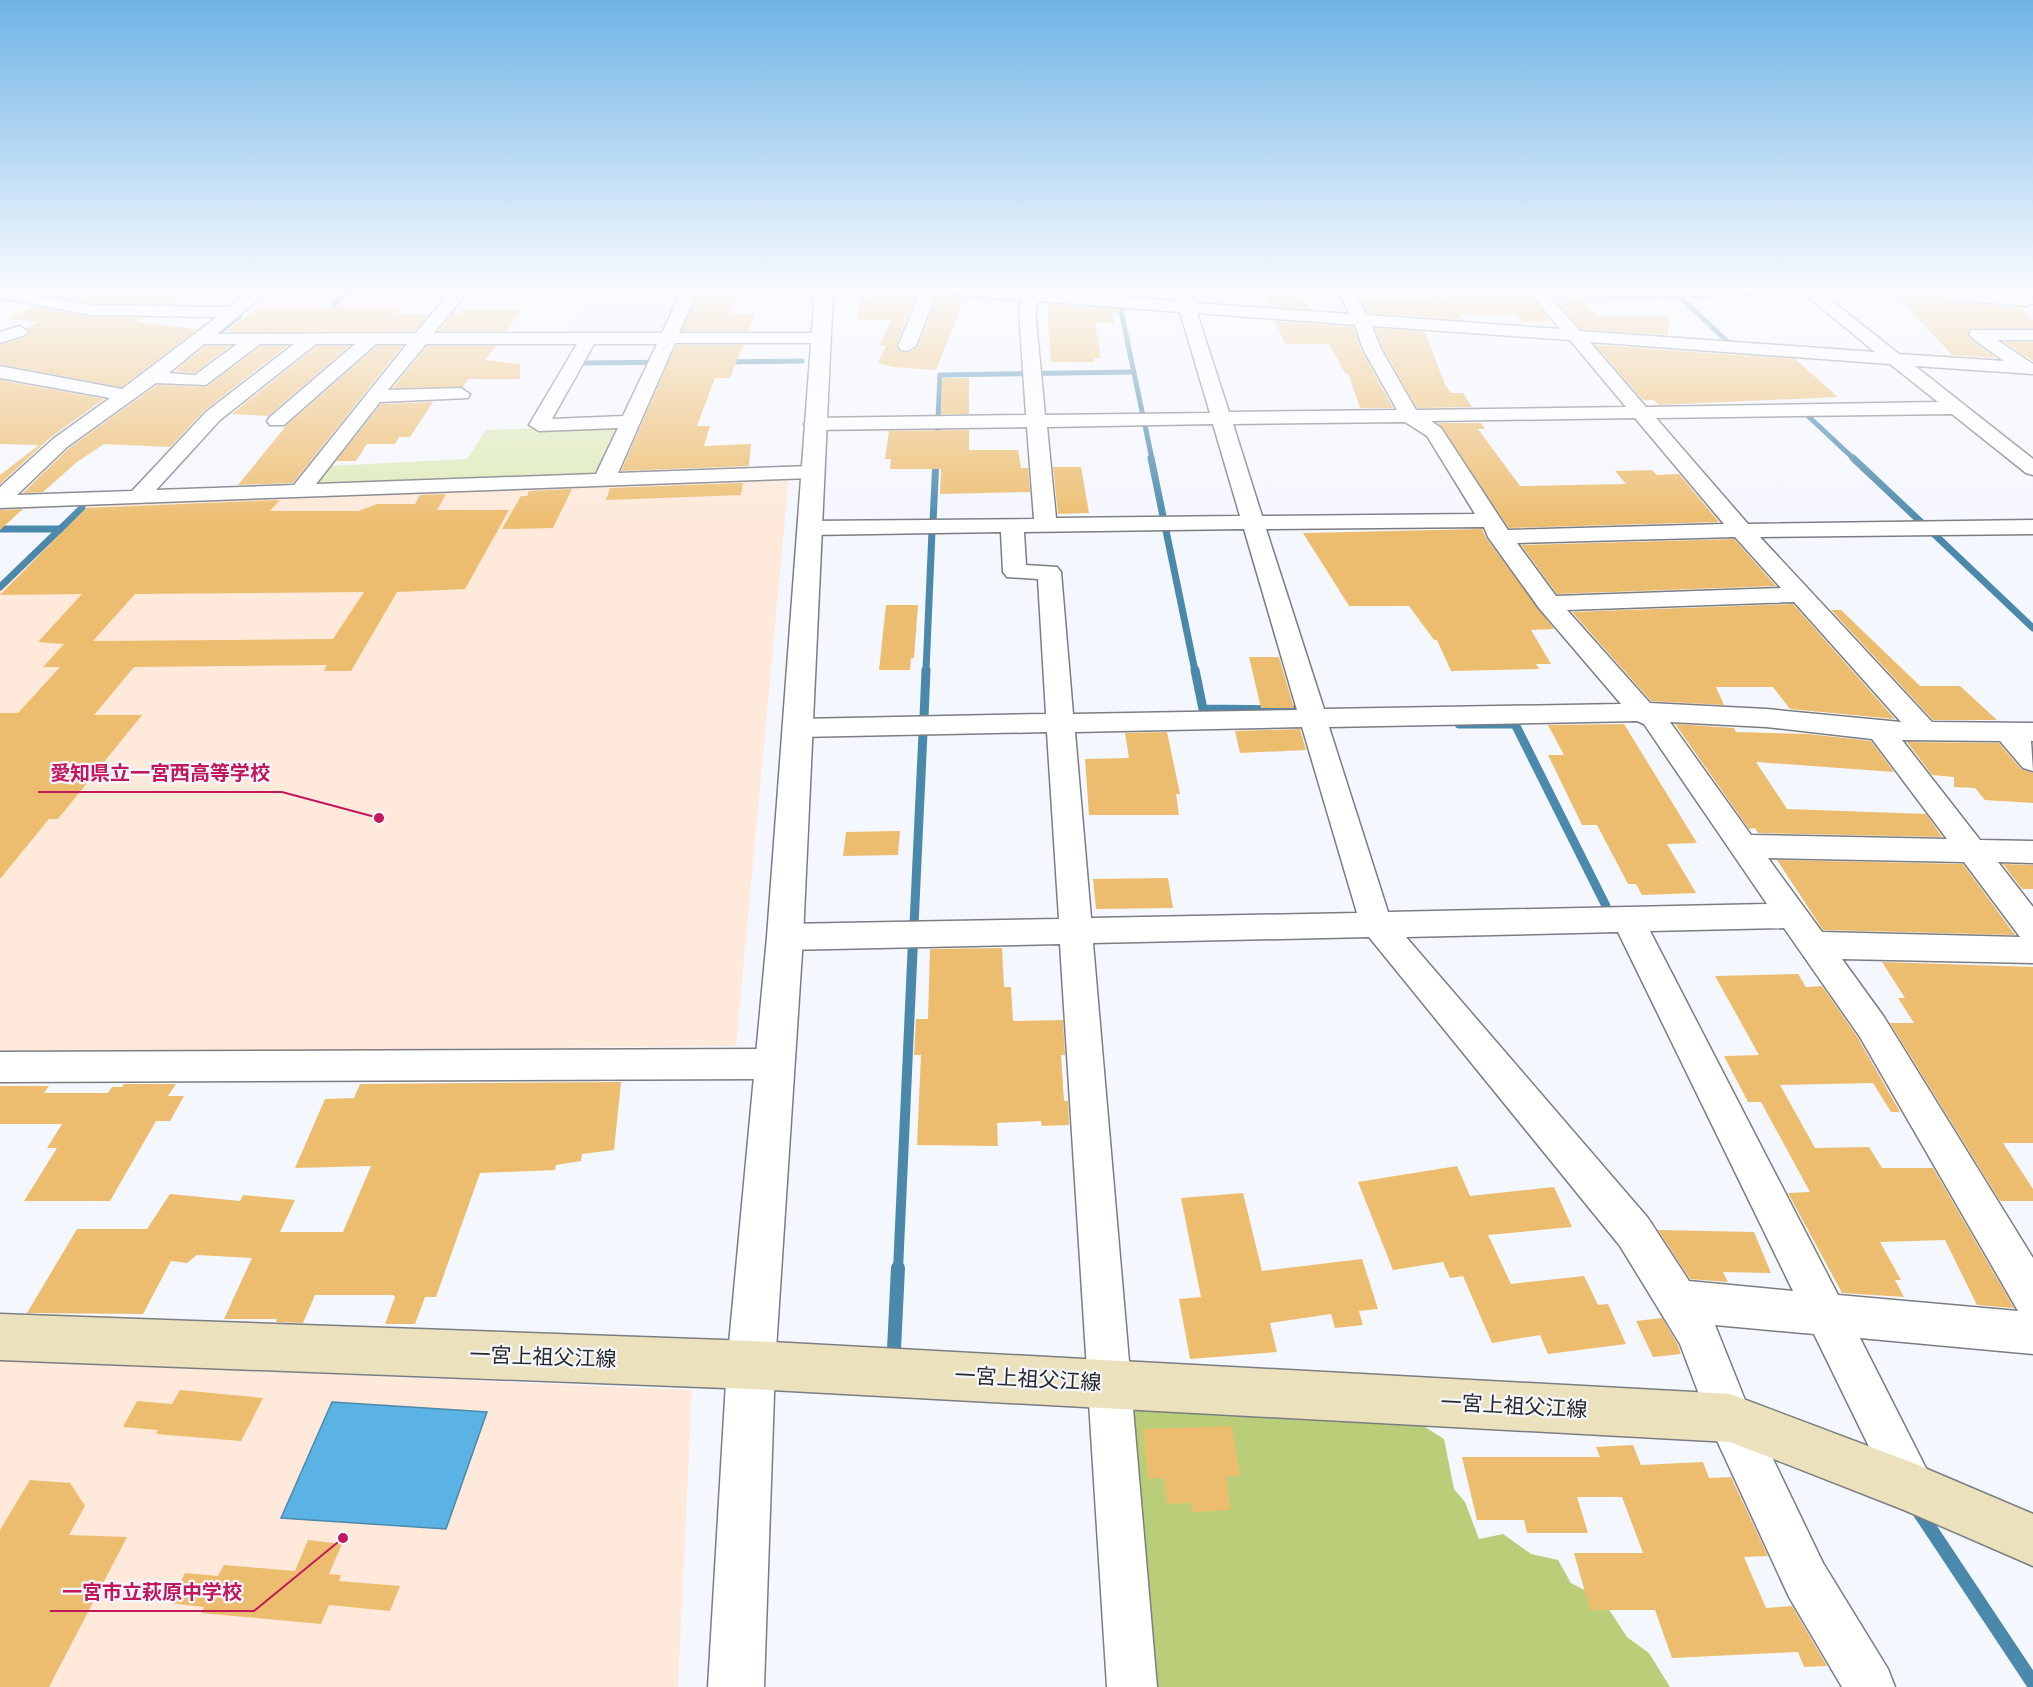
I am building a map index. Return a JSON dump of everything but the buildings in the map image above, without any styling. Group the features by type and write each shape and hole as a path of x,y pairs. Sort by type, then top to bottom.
{"main road":[{"name":"一宮上祖父江線","path":"0,1337 751,1365 1730,1418 1913,1488 2033,1540"}],"street":[{"path":"0,501 60,443 162,369"},
{"path":"152,377 199,381 215,369"},
{"path":"138,497 213,416 273,369"},
{"path":"277,421 337,369"},
{"path":"298,492 396,369"},
{"path":"561,369 539,425 631,422"},
{"path":"604,480 656,369"},
{"path":"736,1687 751,1365 773,1064 785,937 818,369"},
{"path":"1032,369 1045,525"},
{"path":"1206,369 1376,923 1634,1232 1696,1331 1730,1418 1806,1580 1870,1687"},
{"path":"1383,369 1411,417 1434,432 1493,528 1548,603 1645,714 1654,717 1872,1027 2033,1297"},
{"path":"1604,369 1741,530 1926,733"},
{"path":"1906,369 2033,469"},
{"path":"0,372 127,396"},
{"path":"374,396 460,394"},
{"path":"814,424 1956,408"},
{"path":"0,501 811,472"},
{"path":"808,528 1254,522 1493,528 1741,530 2033,526"},
{"path":"1012,525 1015,572 1049,572 1132,1687"},
{"path":"1548,603 1799,595"},
{"path":"798,728 1645,714 1766,718 1926,733 2021,732 2033,761"},
{"path":"1880,730 2033,930"},
{"path":"1743,846 2033,852"},
{"path":"785,937 1792,916"},
{"path":"1627,918 1913,1488"},
{"path":"1813,945 2033,950"},
{"path":"0,1067 773,1064"},
{"path":"1676,1301 2033,1333"}],"shaded area":[{"path":"789,476 736,1046 0,1053 0,589 88,505"},
{"path":"0,1360 692,1390 678,1687 0,1687"}],"green space":[{"path":"623,425 597,475 314,485 328,466 467,459 486,430"},
{"path":"1117,1402 1419,1423 1444,1439 1454,1489 1465,1502 1479,1539 1503,1534 1531,1554 1558,1560 1571,1583 1602,1599 1627,1637 1649,1653 1670,1687 1121,1687"}],"water":[{"path":"332,1402 487,1412 446,1529 281,1518"}],"waterway":[{"path":"937,442 940,375 1134,372"},
{"path":"1134,372 1152,459"},
{"path":"1807,415 1854,459"},
{"path":"1151,458 1195,671"},
{"path":"1853,458 1923,524"},
{"path":"933,522 936,459"},
{"path":"0,587 82,508"},
{"path":"0,529 60,529"},
{"path":"926,671 932,531"},
{"path":"1933,533 2033,628"},
{"path":"924,717 926,670"},
{"path":"1195,670 1203,709 1293,710"},
{"path":"1459,724 1515,724 1606,906"},
{"path":"914,925 923,733"},
{"path":"898,1270 913,941"},
{"path":"894,1349 898,1268"},
{"path":"1920,1513 2033,1683"}],"place":[{"name":"愛知県立一宮西高等学校","path":"379,818"},
{"name":"一宮市立萩原中学校","path":"343,1538"}]}
